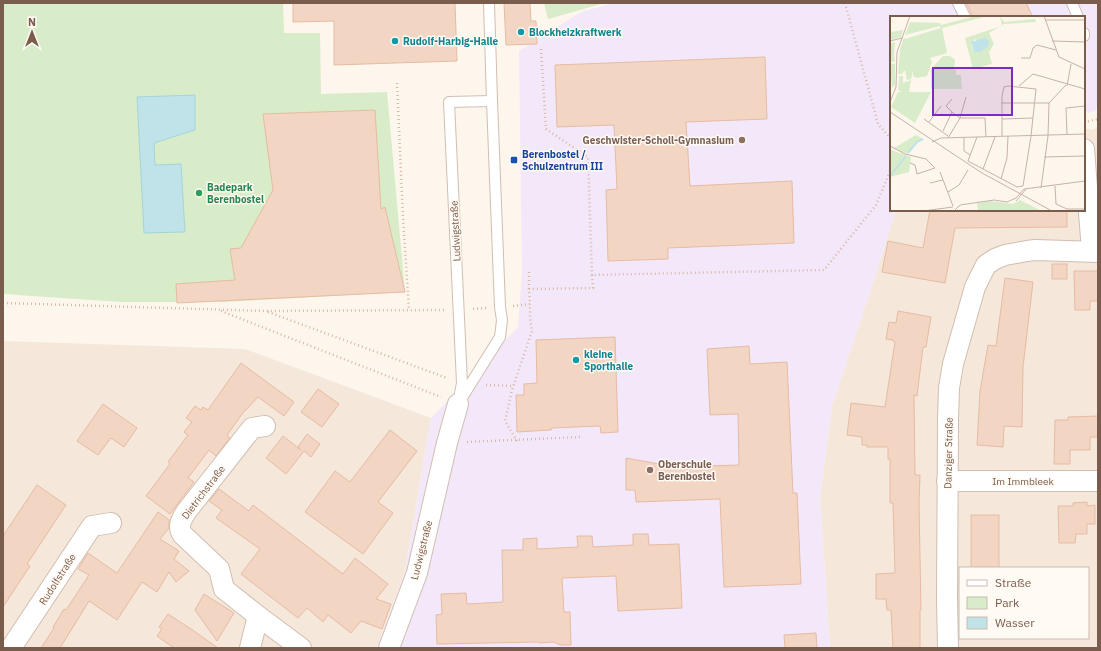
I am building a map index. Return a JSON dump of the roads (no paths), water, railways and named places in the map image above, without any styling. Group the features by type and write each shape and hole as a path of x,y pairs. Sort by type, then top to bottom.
{"street":[{"path":"1085,158 1095,252"},
{"name":"Danziger Straße","path":"948,648 946,599 947,481 950,388 953,364 974,287 986,265 995,259 1027,250 1095,252"},
{"name":"Ludwigstraße","path":"389,648 417,573 447,443 458,404"},
{"name":"Dietrichstraße","path":"265,426 252,428 186,512 182,519 180,532 219,568 224,589 301,648"},
{"name":"Im Immbleek","path":"947,481 1098,480"},
{"name":"Rudolfstraße","path":"12,648 92,526 112,523"},
{"path":"250,648 258,616"}],"lane":[{"name":"Ludwigstraße","path":"458,404 467,384 500,337 502,320 500,307 489,3"},
{"path":"958,3 964,16"},
{"path":"1072,3 1078,16"},
{"name":"Ludwigstraße","path":"467,384 459,309 449,102 492,101"}],"water":[{"path":"195,95 195,130 154,143 155,165 181,164 185,232 144,233 137,97"}],"place":[{"name":"Blockheizkraftwerk","path":"521,32"},
{"name":"Rudolf-Harbig-Halle","path":"395,41"},
{"name":"Geschwister-Scholl-Gymnasium","path":"742,140"},
{"name":"Berenbostel / Schulzentrum III","path":"514,160"},
{"name":"Badepark Berenbostel","path":"199,193"},
{"name":"kleine Sporthalle","path":"576,360"},
{"name":"Oberschule Berenbostel","path":"650,470"}]}
